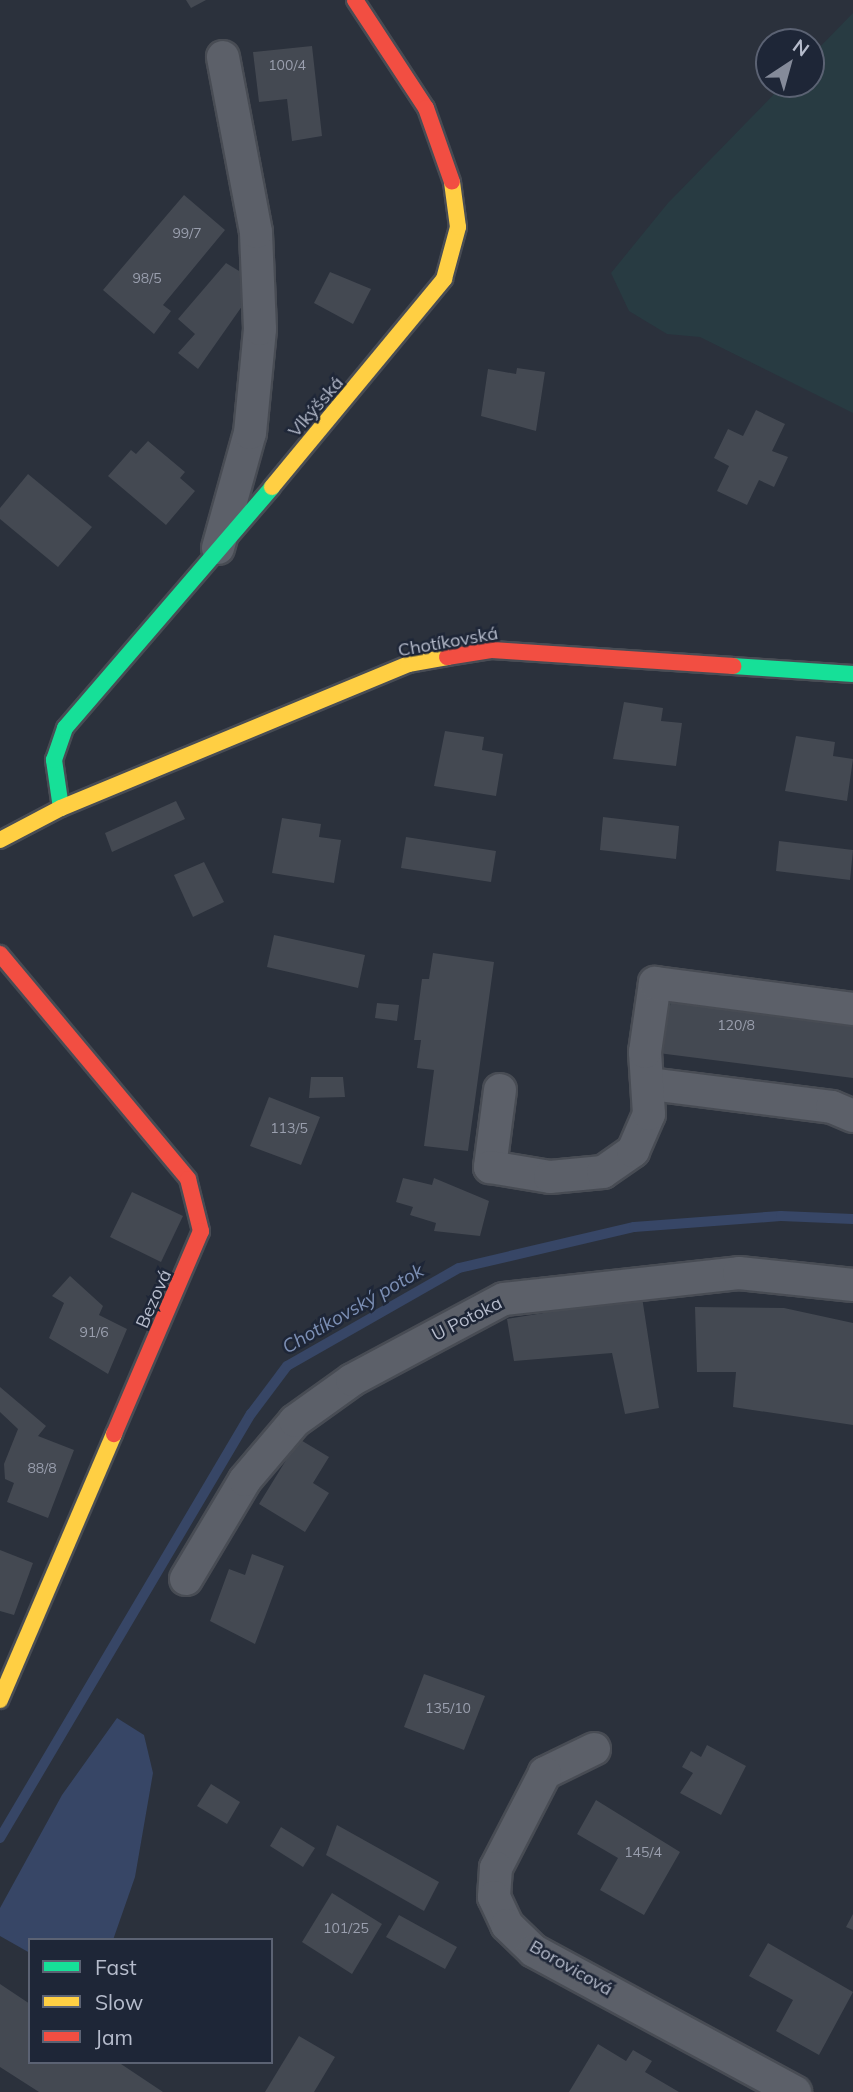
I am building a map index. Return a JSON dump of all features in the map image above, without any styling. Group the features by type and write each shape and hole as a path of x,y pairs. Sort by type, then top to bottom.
{"street":[{"name":"Vlkýšská","path":"61,808 54,760 65,728 414,323 453,253 458,205 439,135 355,0"},
{"path":"217,551 250,433 260,329 256,232 223,57"},
{"name":"Chotíkovská","path":"0,840 61,808 408,664 518,651 853,674"},
{"name":"Bezová","path":"0,954 188,1179 201,1231 0,1700"},
{"path":"500,1090 490,1167 550,1177 603,1172 633,1151 649,1114 650,1084 645,1052 655,983 853,1009"},
{"path":"650,1084 832,1107 853,1115"},
{"name":"U Potoka","path":"186,1579 245,1480 295,1421 352,1380 504,1299 712,1275 853,1284"},
{"name":"Borovicová","path":"594,1749 545,1773 496,1868 494,1897 507,1925 534,1951 795,2092"}],"shaded area":[{"path":"853,13 853,413 700,337 667,334 629,311 611,273 668,203 770,98 825,98 825,42"}],"water":[{"path":"117,1718 144,1735 153,1773 135,1877 114,1938 28,1938 28,1952 0,1936 0,1908 62,1795"}],"building":[{"path":"186,0 206,0 191,8"},
{"path":"312,46 322,136 292,141 287,99 259,102 253,52"},
{"path":"184,195 225,230 163,305 171,311 154,334 103,290"},
{"path":"226,263 244,274 245,302 198,369 178,353 195,334 178,319"},
{"path":"330,272 371,289 353,324 314,303"},
{"path":"517,368 545,372 536,431 481,416 488,369 516,374"},
{"path":"756,410 785,424 772,451 788,457 774,487 759,480 747,505 717,491 729,466 714,458 728,429 743,436"},
{"path":"148,441 185,472 180,478 195,491 166,525 108,476 131,450 136,454"},
{"path":"28,474 92,527 58,567 0,519 0,508"},
{"path":"624,702 663,708 661,721 682,723 676,766 613,759"},
{"path":"445,731 484,737 482,750 503,754 496,796 434,786"},
{"path":"796,736 835,742 833,756 853,759 847,801 785,791"},
{"path":"176,801 185,819 112,852 105,833"},
{"path":"603,817 679,826 676,859 600,850"},
{"path":"282,818 321,824 319,837 341,840 334,883 272,873"},
{"path":"406,837 496,851 491,882 401,868"},
{"path":"779,841 853,850 850,880 776,871"},
{"path":"204,862 224,902 193,917 174,875"},
{"path":"274,935 365,955 358,988 267,967"},
{"path":"433,953 494,962 468,1151 424,1146 434,1070 417,1068 421,1040 414,1040 422,979 429,979"},
{"path":"672,998 853,1021 853,1078 658,1053"},
{"path":"377,1003 399,1005 397,1021 375,1018"},
{"path":"311,1077 343,1077 345,1097 309,1098"},
{"path":"269,1097 320,1117 301,1165 250,1146"},
{"path":"403,1178 432,1185 434,1178 489,1201 480,1236 434,1231 436,1223 410,1215 413,1207 396,1202"},
{"path":"132,1192 183,1216 161,1262 110,1237"},
{"path":"70,1276 103,1306 99,1315 127,1329 108,1374 49,1338 64,1303 52,1296"},
{"path":"642,1297 659,1408 625,1414 612,1353 514,1361 507,1319"},
{"path":"695,1307 784,1308 853,1323 853,1425 733,1407 736,1372 697,1372"},
{"path":"0,1387 46,1426 38,1436 74,1450 48,1518 7,1502 14,1483 5,1479 4,1464 18,1429 0,1412"},
{"path":"299,1439 329,1457 313,1483 329,1493 305,1532 259,1504"},
{"path":"0,1550 33,1563 14,1615 0,1611"},
{"path":"252,1554 284,1566 255,1644 210,1621 229,1569 245,1575"},
{"path":"424,1674 485,1696 464,1750 404,1727"},
{"path":"707,1745 746,1766 721,1815 680,1793 693,1773 682,1767 691,1751 701,1757"},
{"path":"211,1784 240,1802 227,1824 197,1806"},
{"path":"596,1800 680,1852 644,1915 600,1890 618,1858 577,1834"},
{"path":"337,1825 439,1882 424,1911 326,1855"},
{"path":"281,1827 315,1848 303,1867 270,1846"},
{"path":"332,1893 382,1924 352,1974 302,1942"},
{"path":"853,1914 853,1930 846,1927"},
{"path":"399,1915 457,1947 445,1969 386,1937"},
{"path":"768,1943 853,1992 819,2055 776,2031 793,2000 749,1976"},
{"path":"0,1984 28,2003 28,2064 121,2064 163,2092 39,2092 0,2067"},
{"path":"299,2036 335,2057 314,2092 265,2092"},
{"path":"598,2044 626,2061 633,2050 652,2061 645,2072 679,2092 569,2092"}],"waterway":[{"name":"Chotíkovský potok","path":"0,1838 251,1414 287,1366 459,1268 634,1227 781,1216 853,1219"}],"traffic: fast":[{"path":"61,808 54,760 65,728 272,487"},
{"path":"733,666 853,674"}],"traffic: slow":[{"path":"272,487 444,279 458,227 452,182"},
{"path":"0,840 61,808 408,664 447,657"},
{"path":"0,1700 114,1434"}],"traffic: jam":[{"path":"355,0 426,108 452,182"},
{"path":"447,657 492,650 733,666"},
{"path":"0,954 188,1179 201,1231 114,1434"}]}
